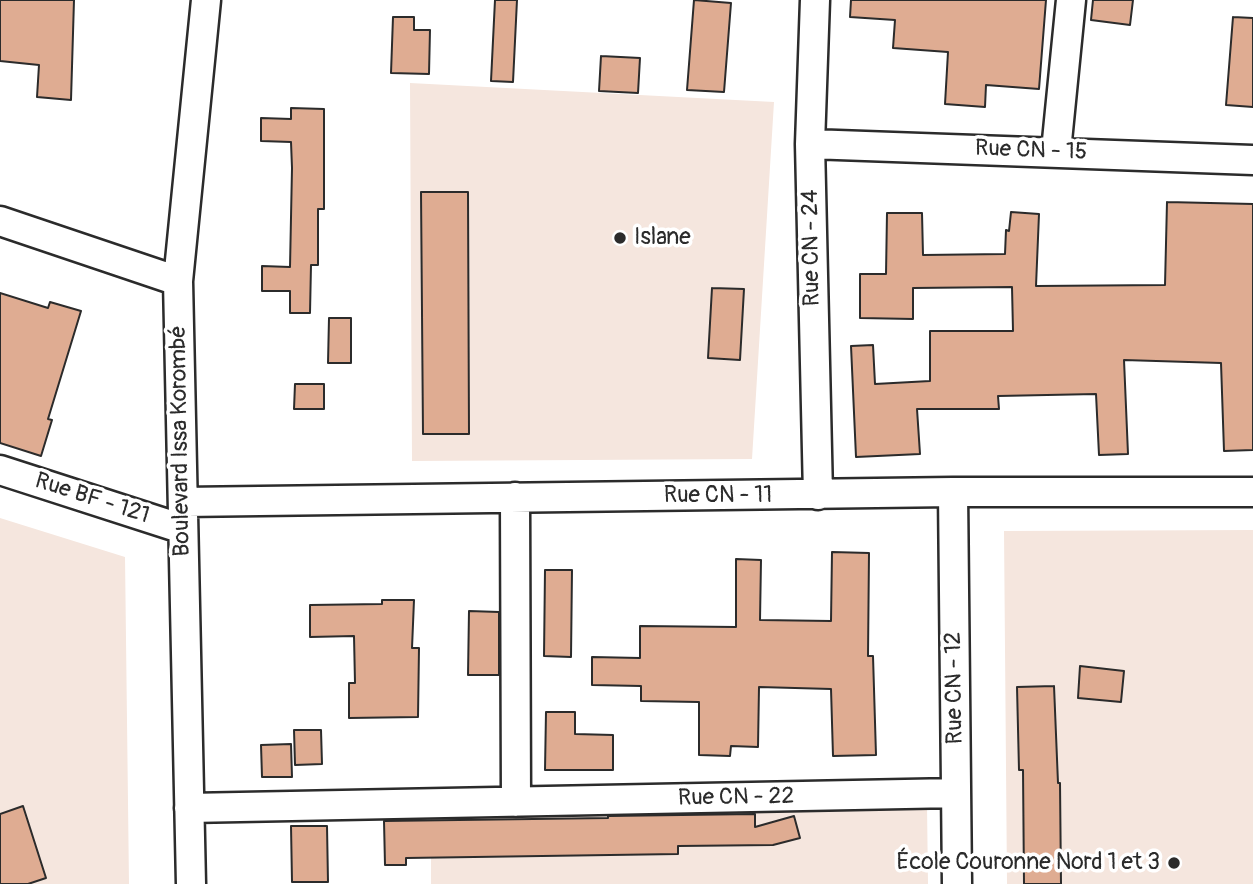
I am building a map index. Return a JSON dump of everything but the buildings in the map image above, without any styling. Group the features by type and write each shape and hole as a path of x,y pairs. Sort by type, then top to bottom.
{"street":[{"name":"Boulevard Issa Korombé","path":"191,884 178,281 206,0"},
{"name":"Rue CN - 24","path":"815,0 810,144 818,495"},
{"path":"1056,151 1071,0"},
{"name":"Rue CN - 15","path":"810,144 1253,160"},
{"path":"0,221 178,281"},
{"name":"Rue BF - 121","path":"0,470 183,516"},
{"name":"Rue CN - 11","path":"183,516 515,498 953,492 1253,492"},
{"name":"Rue CN - 12","path":"953,492 957,884"},
{"path":"515,498 516,802"},
{"name":"Rue CN - 22","path":"190,808 957,793"}],"shaded area":[{"path":"410,83 774,102 752,459 412,461"},
{"path":"0,518 125,557 129,884 0,884"},
{"path":"1253,530 1253,884 1007,884 1004,531"},
{"path":"927,805 928,884 431,884 431,815"}],"place":[{"name":"Islane","path":"620,238"},
{"name":"École Couronne Nord 1 et 3","path":"1174,863"}]}
